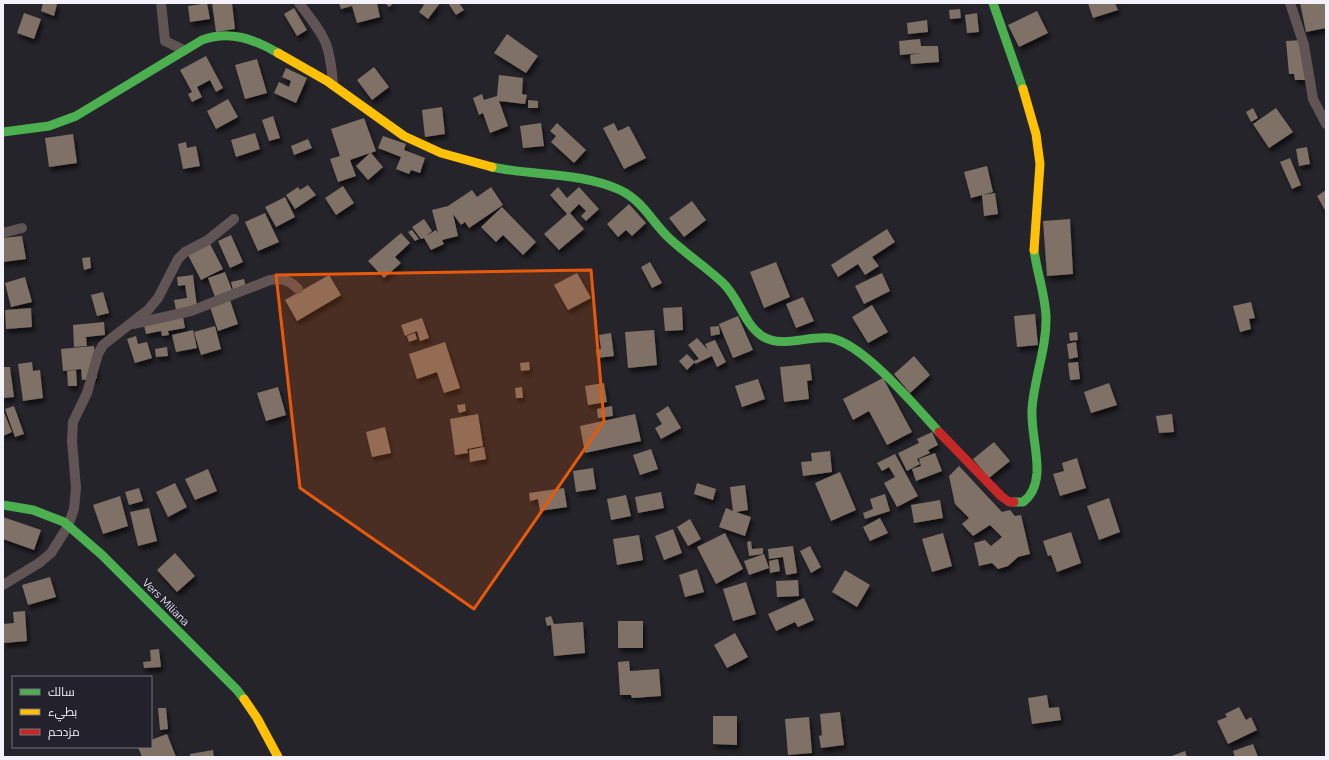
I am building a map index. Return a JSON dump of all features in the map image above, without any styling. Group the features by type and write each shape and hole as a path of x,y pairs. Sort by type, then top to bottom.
{"main road":[{"path":"3,132 49,126 76,116 202,40 227,35 249,39 267,46 314,72 397,132 442,153 468,161 517,172 577,179 603,185 633,197 646,210 667,236 724,284 733,294 754,328 762,336 771,341 784,342 832,337 843,342 860,353 893,384 1001,496 1008,502 1023,502 1029,499 1034,492 1036,478 1037,464 1032,410 1046,333 1043,298 1034,253 1034,236 1040,183 1039,153 1025,98 993,3"},
{"name":"Vers Miliana","path":"3,505 33,510 64,522 102,555 237,690 257,718 278,757"}],"street":[{"path":"161,3 165,41 184,50"},
{"path":"299,3 322,32 328,46 331,59 333,86"},
{"path":"1290,3 1304,44 1313,99 1326,124"},
{"path":"3,585 39,563 51,553 68,526 74,509 76,488 72,441 73,422 88,393 98,354 103,345 148,310 158,298 178,259 185,252 208,240 234,219"},
{"path":"3,233 22,228"},
{"path":"129,325 178,312 191,311 270,280 281,278 290,281 298,289"}],"highlighted area":[{"path":"591,270 604,421 474,609 300,488 276,275"}],"building":[{"path":"43,3 57,4 54,16 41,11"},
{"path":"207,3 210,19 190,22 188,6"},
{"path":"212,3 232,3 235,29 216,32"},
{"path":"339,3 377,3 380,17 357,23 352,6 341,9"},
{"path":"385,3 394,3 389,7"},
{"path":"421,3 440,3 428,19 419,12 424,5"},
{"path":"448,3 459,3 464,10 456,15"},
{"path":"1088,3 1115,3 1118,10 1093,18"},
{"path":"1300,3 1326,3 1326,28 1306,32"},
{"path":"294,8 307,30 297,36 284,14"},
{"path":"960,9 961,18 950,19 949,10"},
{"path":"1037,11 1048,33 1019,47 1008,25"},
{"path":"24,13 41,19 34,39 17,33"},
{"path":"977,13 979,32 967,33 965,15"},
{"path":"927,20 928,32 908,34 907,23"},
{"path":"507,34 538,56 526,73 494,53"},
{"path":"920,39 921,46 938,46 939,62 911,64 910,55 921,53 900,55 899,41"},
{"path":"1302,40 1306,80 1295,80 1294,74 1289,74 1286,41"},
{"path":"206,56 223,88 216,92 210,80 197,87 202,97 192,102 188,94 192,92 180,70"},
{"path":"257,59 267,93 245,99 235,65"},
{"path":"374,67 389,87 372,100 357,80"},
{"path":"286,68 307,78 296,103 274,93 279,82 289,87 291,81 282,77"},
{"path":"499,75 523,78 522,94 527,95 525,104 499,101 508,126 490,133 483,113 479,115 473,98 482,94 484,100 497,96"},
{"path":"228,99 238,117 216,129 207,111"},
{"path":"528,100 538,101 538,108 528,108"},
{"path":"442,107 445,134 425,137 422,110"},
{"path":"1253,108 1258,118 1251,122 1246,112"},
{"path":"1276,108 1293,132 1269,148 1253,124"},
{"path":"273,116 280,138 269,141 262,120"},
{"path":"364,118 376,151 371,153 383,167 368,180 356,166 370,153 350,160 356,176 338,182 330,159 340,156 331,129"},
{"path":"541,123 544,146 523,148 520,126"},
{"path":"557,123 586,150 574,163 551,142 556,136 550,131"},
{"path":"614,123 618,131 629,126 646,158 624,169 603,128"},
{"path":"255,133 260,149 236,157 231,140"},
{"path":"73,134 77,163 49,167 45,138"},
{"path":"383,136 406,144 404,150 425,158 420,173 411,170 409,174 396,169 401,157 378,148"},
{"path":"308,139 312,148 294,155 291,146"},
{"path":"186,142 187,148 196,146 200,166 183,169 178,144"},
{"path":"1307,147 1310,164 1299,166 1296,149"},
{"path":"1290,158 1301,185 1292,189 1280,162"},
{"path":"987,166 993,192 971,198 964,172"},
{"path":"308,185 316,195 295,209 286,195 298,187 300,190"},
{"path":"343,186 354,203 336,215 325,198"},
{"path":"491,187 503,205 469,228 465,222 461,225 453,214 458,236 442,240 444,244 431,250 424,238 421,239 412,227 424,219 432,231 426,236 436,230 438,233 432,210 448,206 472,190 477,197"},
{"path":"558,187 567,198 579,187 599,209 586,221 581,216 586,211 579,204 570,213 584,229 559,250 544,234 567,214 550,195"},
{"path":"1326,190 1326,212 1317,196"},
{"path":"995,193 998,214 984,216 982,195"},
{"path":"285,197 295,217 276,227 265,207"},
{"path":"692,201 706,220 684,237 669,218"},
{"path":"629,204 646,223 632,236 626,230 618,237 607,224"},
{"path":"502,207 536,242 523,255 503,235 496,242 481,227"},
{"path":"265,213 279,242 258,251 245,222"},
{"path":"1070,219 1073,274 1047,276 1043,221"},
{"path":"887,229 895,242 872,257 879,266 865,275 858,264 838,277 831,265"},
{"path":"412,230 419,239 415,241 408,232"},
{"path":"401,233 410,243 395,257 401,263 384,278 368,261"},
{"path":"231,235 243,262 230,268 218,241"},
{"path":"22,236 26,259 3,262 3,238"},
{"path":"210,244 223,269 201,280 188,255"},
{"path":"90,257 91,268 84,270 82,258"},
{"path":"650,262 662,283 652,288 641,267"},
{"path":"776,262 790,297 764,308 750,272"},
{"path":"225,272 232,290 215,297 208,278"},
{"path":"577,273 591,298 568,310 554,285"},
{"path":"882,273 890,291 864,304 855,286"},
{"path":"193,275 197,307 176,310 174,300 187,298 185,285 178,286 177,277"},
{"path":"329,275 341,295 297,321 285,300"},
{"path":"25,277 32,302 11,307 5,283"},
{"path":"244,279 246,287 233,290 231,282"},
{"path":"103,292 109,313 97,316 91,295"},
{"path":"803,297 814,321 796,328 786,304"},
{"path":"230,300 238,324 218,331 210,307"},
{"path":"1251,302 1255,318 1249,319 1251,329 1240,332 1233,306"},
{"path":"872,305 888,332 868,343 852,317"},
{"path":"682,307 683,330 665,331 663,308"},
{"path":"31,308 32,327 6,329 5,310"},
{"path":"1035,314 1038,345 1017,347 1014,316"},
{"path":"738,316 753,350 733,358 719,324"},
{"path":"183,317 185,328 168,331 169,335 162,336 161,331 146,334 144,325"},
{"path":"422,318 429,338 420,341 417,331 405,336 401,325"},
{"path":"104,322 105,335 86,337 87,346 74,347 73,325"},
{"path":"215,326 221,349 201,355 194,332"},
{"path":"719,326 720,334 711,336 710,327"},
{"path":"193,330 197,348 176,352 172,335"},
{"path":"654,330 657,365 628,368 625,332"},
{"path":"1077,332 1078,340 1070,341 1069,333"},
{"path":"415,333 417,339 409,342 407,336"},
{"path":"611,333 614,356 597,358 596,350 601,349 599,335"},
{"path":"136,336 138,344 147,342 152,358 135,363 127,339"},
{"path":"697,338 708,350 705,344 715,340 726,362 717,367 712,356 695,364 695,362 687,370 679,361 687,354 694,361 699,359 688,345"},
{"path":"445,342 460,388 444,393 437,372 417,379 409,354"},
{"path":"1076,342 1078,357 1069,359 1067,344"},
{"path":"94,346 97,378 82,380 81,369 63,371 61,349"},
{"path":"167,347 168,356 156,357 155,349"},
{"path":"914,356 930,375 910,393 894,374"},
{"path":"32,362 33,371 40,370 43,398 23,401 18,364"},
{"path":"529,362 530,370 521,371 520,363"},
{"path":"1078,362 1080,379 1070,380 1068,363"},
{"path":"810,364 812,380 807,381 809,399 784,402 780,367"},
{"path":"3,367 10,367 14,397 3,398"},
{"path":"76,370 77,386 68,386 67,371"},
{"path":"883,378 912,432 887,445 869,411 853,420 843,399"},
{"path":"758,379 765,399 742,407 735,386"},
{"path":"604,383 607,402 588,405 585,386"},
{"path":"1109,383 1117,405 1091,413 1084,392"},
{"path":"278,387 286,415 266,421 257,393"},
{"path":"522,387 523,398 516,398 515,388"},
{"path":"465,404 466,411 459,413 457,405"},
{"path":"14,406 24,434 15,437 5,409"},
{"path":"612,406 613,416 598,418 597,409"},
{"path":"668,406 681,428 661,439 655,428 662,424 656,414"},
{"path":"3,410 12,432 3,436"},
{"path":"478,414 483,446 467,449 468,453 455,455 450,419"},
{"path":"635,414 641,441 585,453 580,426"},
{"path":"1172,414 1174,432 1159,433 1156,416"},
{"path":"385,427 391,453 372,457 366,432"},
{"path":"932,432 938,445 928,450 930,453 917,459 920,464 907,471 898,453 919,443 917,439"},
{"path":"994,442 1010,461 989,478 973,459"},
{"path":"484,447 486,459 470,462 469,450"},
{"path":"651,449 658,469 640,475 633,455"},
{"path":"830,451 832,472 803,476 801,462 812,461 811,453"},
{"path":"935,453 942,471 916,481 912,469 921,466 919,459"},
{"path":"895,454 918,496 897,507 884,483 895,477 889,467 882,471 877,463"},
{"path":"1077,458 1086,488 1060,496 1053,474 1064,471 1062,463"},
{"path":"959,466 1002,512 1010,510 1015,516 1021,515 1030,554 1018,557 1008,566 998,569 992,563 979,566 974,543 985,540 991,546 1002,537 990,525 973,536 962,524 969,518 955,504 949,476"},
{"path":"593,468 596,489 576,492 573,471"},
{"path":"208,469 217,491 195,500 185,479"},
{"path":"840,472 856,510 831,521 815,483"},
{"path":"175,483 187,507 168,517 156,492"},
{"path":"697,483 716,489 713,500 694,494"},
{"path":"745,485 748,510 736,512 751,517 745,536 719,527 726,508 733,511 730,487"},
{"path":"139,488 143,501 129,505 125,492"},
{"path":"564,488 567,507 540,511 538,499 530,501 529,493"},
{"path":"661,492 664,508 638,513 635,497"},
{"path":"885,494 890,511 865,519 863,513 873,509 870,499"},
{"path":"626,495 631,516 611,520 607,499"},
{"path":"120,496 128,526 103,534 93,505"},
{"path":"1109,498 1120,532 1099,540 1087,506"},
{"path":"940,500 943,518 914,523 911,505"},
{"path":"149,508 157,541 138,546 130,512"},
{"path":"3,517 41,530 34,550 3,539"},
{"path":"880,518 888,533 870,541 863,527"},
{"path":"690,519 701,539 688,546 677,527"},
{"path":"673,529 682,553 664,560 655,536"},
{"path":"1071,532 1081,563 1057,572 1051,555 1048,556 1043,541"},
{"path":"725,533 743,569 716,584 697,547"},
{"path":"943,533 952,566 932,572 922,539"},
{"path":"639,535 643,560 617,565 613,539"},
{"path":"751,541 752,549 763,548 763,554 749,556 747,542"},
{"path":"793,546 797,573 786,575 783,557 769,559 768,549"},
{"path":"810,546 821,567 811,573 800,551"},
{"path":"175,553 195,576 177,592 157,570"},
{"path":"764,554 769,568 749,575 744,561"},
{"path":"778,559 780,571 770,573 769,561"},
{"path":"697,569 704,592 685,597 679,575"},
{"path":"845,570 870,585 857,607 832,592"},
{"path":"50,577 56,597 28,605 22,585"},
{"path":"798,580 799,596 777,597 776,581"},
{"path":"746,582 756,614 733,621 723,589"},
{"path":"804,598 814,620 798,627 795,622 776,631 768,614"},
{"path":"25,611 27,641 4,643 3,624 14,623 13,612"},
{"path":"551,616 554,624 583,622 585,653 554,656 551,625 547,626 545,618"},
{"path":"618,621 643,621 643,648 618,648"},
{"path":"735,633 748,657 727,668 714,645"},
{"path":"159,649 161,667 144,668 143,662 151,661 150,650"},
{"path":"629,661 630,671 659,669 661,696 632,698 631,695 620,695 618,662"},
{"path":"1047,695 1049,708 1059,707 1061,720 1032,724 1028,698"},
{"path":"1239,707 1246,720 1251,717 1257,730 1228,744 1217,721 1227,717 1225,714"},
{"path":"158,708 166,708 168,729 160,730"},
{"path":"840,712 844,745 821,748 819,736 822,735 820,714"},
{"path":"713,716 737,716 737,745 713,744"},
{"path":"809,717 812,753 788,755 785,719"},
{"path":"167,734 176,757 142,757 138,748 152,748 152,740"},
{"path":"1253,744 1258,757 1235,757 1233,751"},
{"path":"213,750 214,757 190,757 190,754"},
{"path":"1185,751 1187,757 1169,757"}],"traffic: fast":[{"path":"993,3 1023,89"},
{"path":"3,132 49,126 76,116 202,40 212,37 232,36 251,40 278,53"},
{"path":"492,167 573,177 605,184 620,190 635,200 663,232 682,250 710,271 729,289 746,318 762,336 770,340 787,342 813,338 830,338 843,342 858,351 873,363 939,432"},
{"path":"1014,502 1023,502 1032,493 1035,486 1037,473 1032,425 1032,409 1035,386 1045,340 1046,316 1034,250"},
{"path":"3,505 33,510 64,522 102,555 237,690 244,699"}],"traffic: slow":[{"path":"278,53 327,81 404,136 441,153 492,167"},
{"path":"1023,89 1036,134 1040,164 1034,250"},
{"path":"244,699 257,718 278,757"}],"traffic: jam":[{"path":"939,432 1001,496 1009,502 1014,502"}]}
